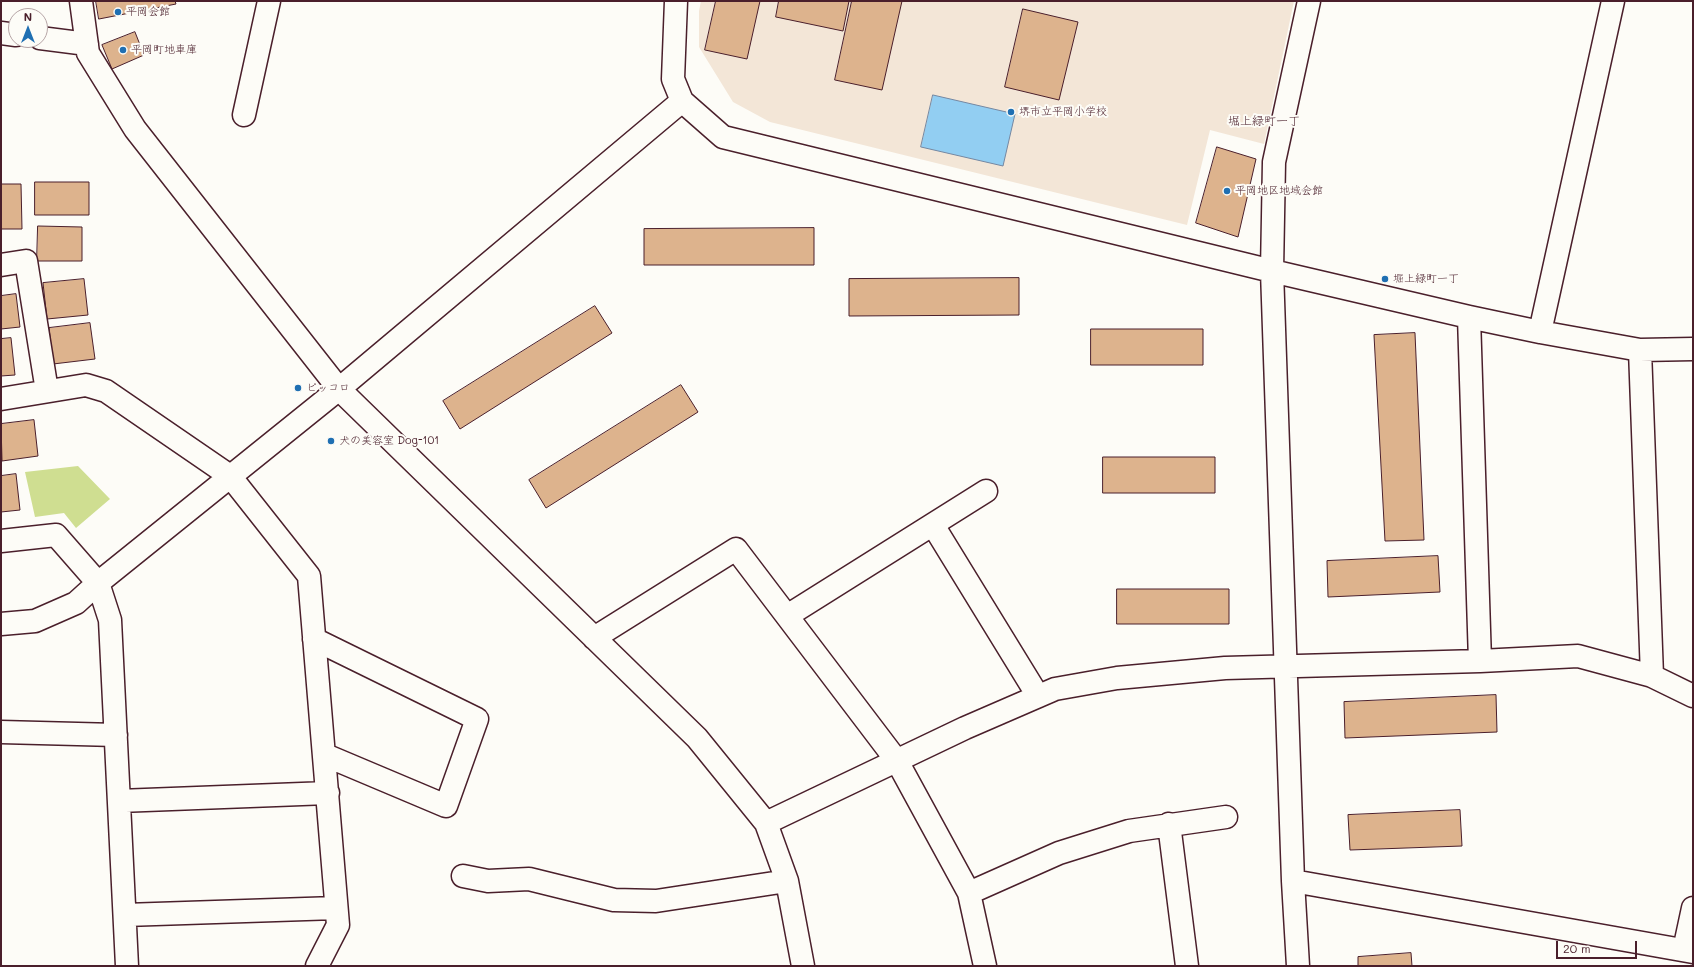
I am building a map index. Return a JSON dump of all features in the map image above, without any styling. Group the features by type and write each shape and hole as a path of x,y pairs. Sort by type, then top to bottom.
{"street":[{"path":"81,1 88,52 135,129 339,389 697,738 766,823 787,881 804,966"},
{"path":"244,115 269,1"},
{"path":"676,1 673,79 682,101 723,137 1272,271 1469,317 1540,332 1640,350 1693,349"},
{"path":"1298,966 1292,881 1272,271 1274,162 1310,1"},
{"path":"1540,332 1613,1"},
{"path":"48,39 87,44"},
{"path":"1,624 36,621 76,603 98,583 339,389 682,101"},
{"path":"1,265 26,262 47,391"},
{"path":"1469,317 1480,661"},
{"path":"1640,350 1652,676"},
{"path":"1,399 86,385 106,391 230,476 309,576 338,926 317,966"},
{"path":"787,616 986,492"},
{"path":"933,525 1038,696"},
{"path":"1,541 56,535 98,583 110,620 127,966"},
{"path":"594,638 736,548 897,761 969,893 984,966"},
{"path":"314,639 477,719 446,806 325,755"},
{"path":"766,823 965,728 1038,696 1055,689 1117,678 1225,668 1480,661 1578,656 1652,676 1693,696"},
{"path":"1,732 116,734"},
{"path":"119,802 328,792"},
{"path":"969,893 1059,853 1129,831 1226,817"},
{"path":"1170,824 1187,966"},
{"path":"463,876 488,881 529,879 614,900 656,901 787,881"},
{"path":"1292,881 1689,951 1693,908"},
{"path":"125,915 336,908"}],"shaded area":[{"name":"堺市立平岡小学校","path":"701,1 1294,1 1264,144 1210,130 1187,225 770,122 733,102 699,47 699,11"}],"green space":[{"path":"78,466 110,499 76,528 64,513 35,517 25,472"}],"water":[{"path":"933,95 1015,114 1003,166 921,147"}],"building":[{"name":"平岡会館","path":"96,1 175,1 176,4 99,19"},
{"path":"716,1 760,1 747,59 705,50"},
{"path":"779,1 849,1 843,31 776,17"},
{"path":"852,1 902,1 882,90 835,80"},
{"path":"1023,9 1078,22 1059,100 1005,87"},
{"name":"平岡町地車庫","path":"135,32 144,55 112,69 102,45"},
{"name":"平岡地区地域会館","path":"1217,147 1256,159 1238,237 1196,223"},
{"path":"35,182 89,182 89,215 35,215"},
{"path":"1,184 21,184 22,229 1,229"},
{"path":"38,226 82,227 82,261 37,261"},
{"path":"814,228 814,265 644,265 644,229"},
{"path":"1019,278 1019,315 849,316 849,279"},
{"path":"84,279 88,315 47,319 43,283"},
{"path":"16,294 20,327 1,329 1,296"},
{"path":"595,306 612,333 460,429 443,401"},
{"path":"90,323 95,359 53,364 49,328"},
{"path":"1091,329 1203,329 1203,365 1091,365"},
{"path":"1415,333 1424,540 1385,541 1374,335"},
{"path":"11,338 15,375 1,376 1,339"},
{"path":"681,385 698,412 546,508 529,480"},
{"path":"34,420 38,456 2,461 1,424"},
{"path":"1103,457 1215,457 1215,493 1103,493"},
{"path":"16,474 20,510 1,512 1,476"},
{"path":"1438,556 1440,592 1328,597 1327,561"},
{"path":"1117,589 1229,589 1229,624 1117,624"},
{"path":"1496,695 1497,732 1345,738 1344,702"},
{"path":"1460,810 1462,846 1350,850 1348,815"},
{"path":"1411,953 1412,966 1358,966 1358,957"}],"place":[{"name":"平岡会館","path":"118,12"},
{"name":"平岡町地車庫","path":"123,50"},
{"name":"堺市立平岡小学校","path":"1011,112"},
{"name":"平岡地区地域会館","path":"1227,191"},
{"name":"堀上緑町一丁","path":"1385,279"},
{"name":"ピッコロ","path":"298,388"},
{"name":"犬の美容室 Dog-101","path":"331,441"}],"district":[{"name":"堀上緑町一丁","path":"1264,121"}]}
